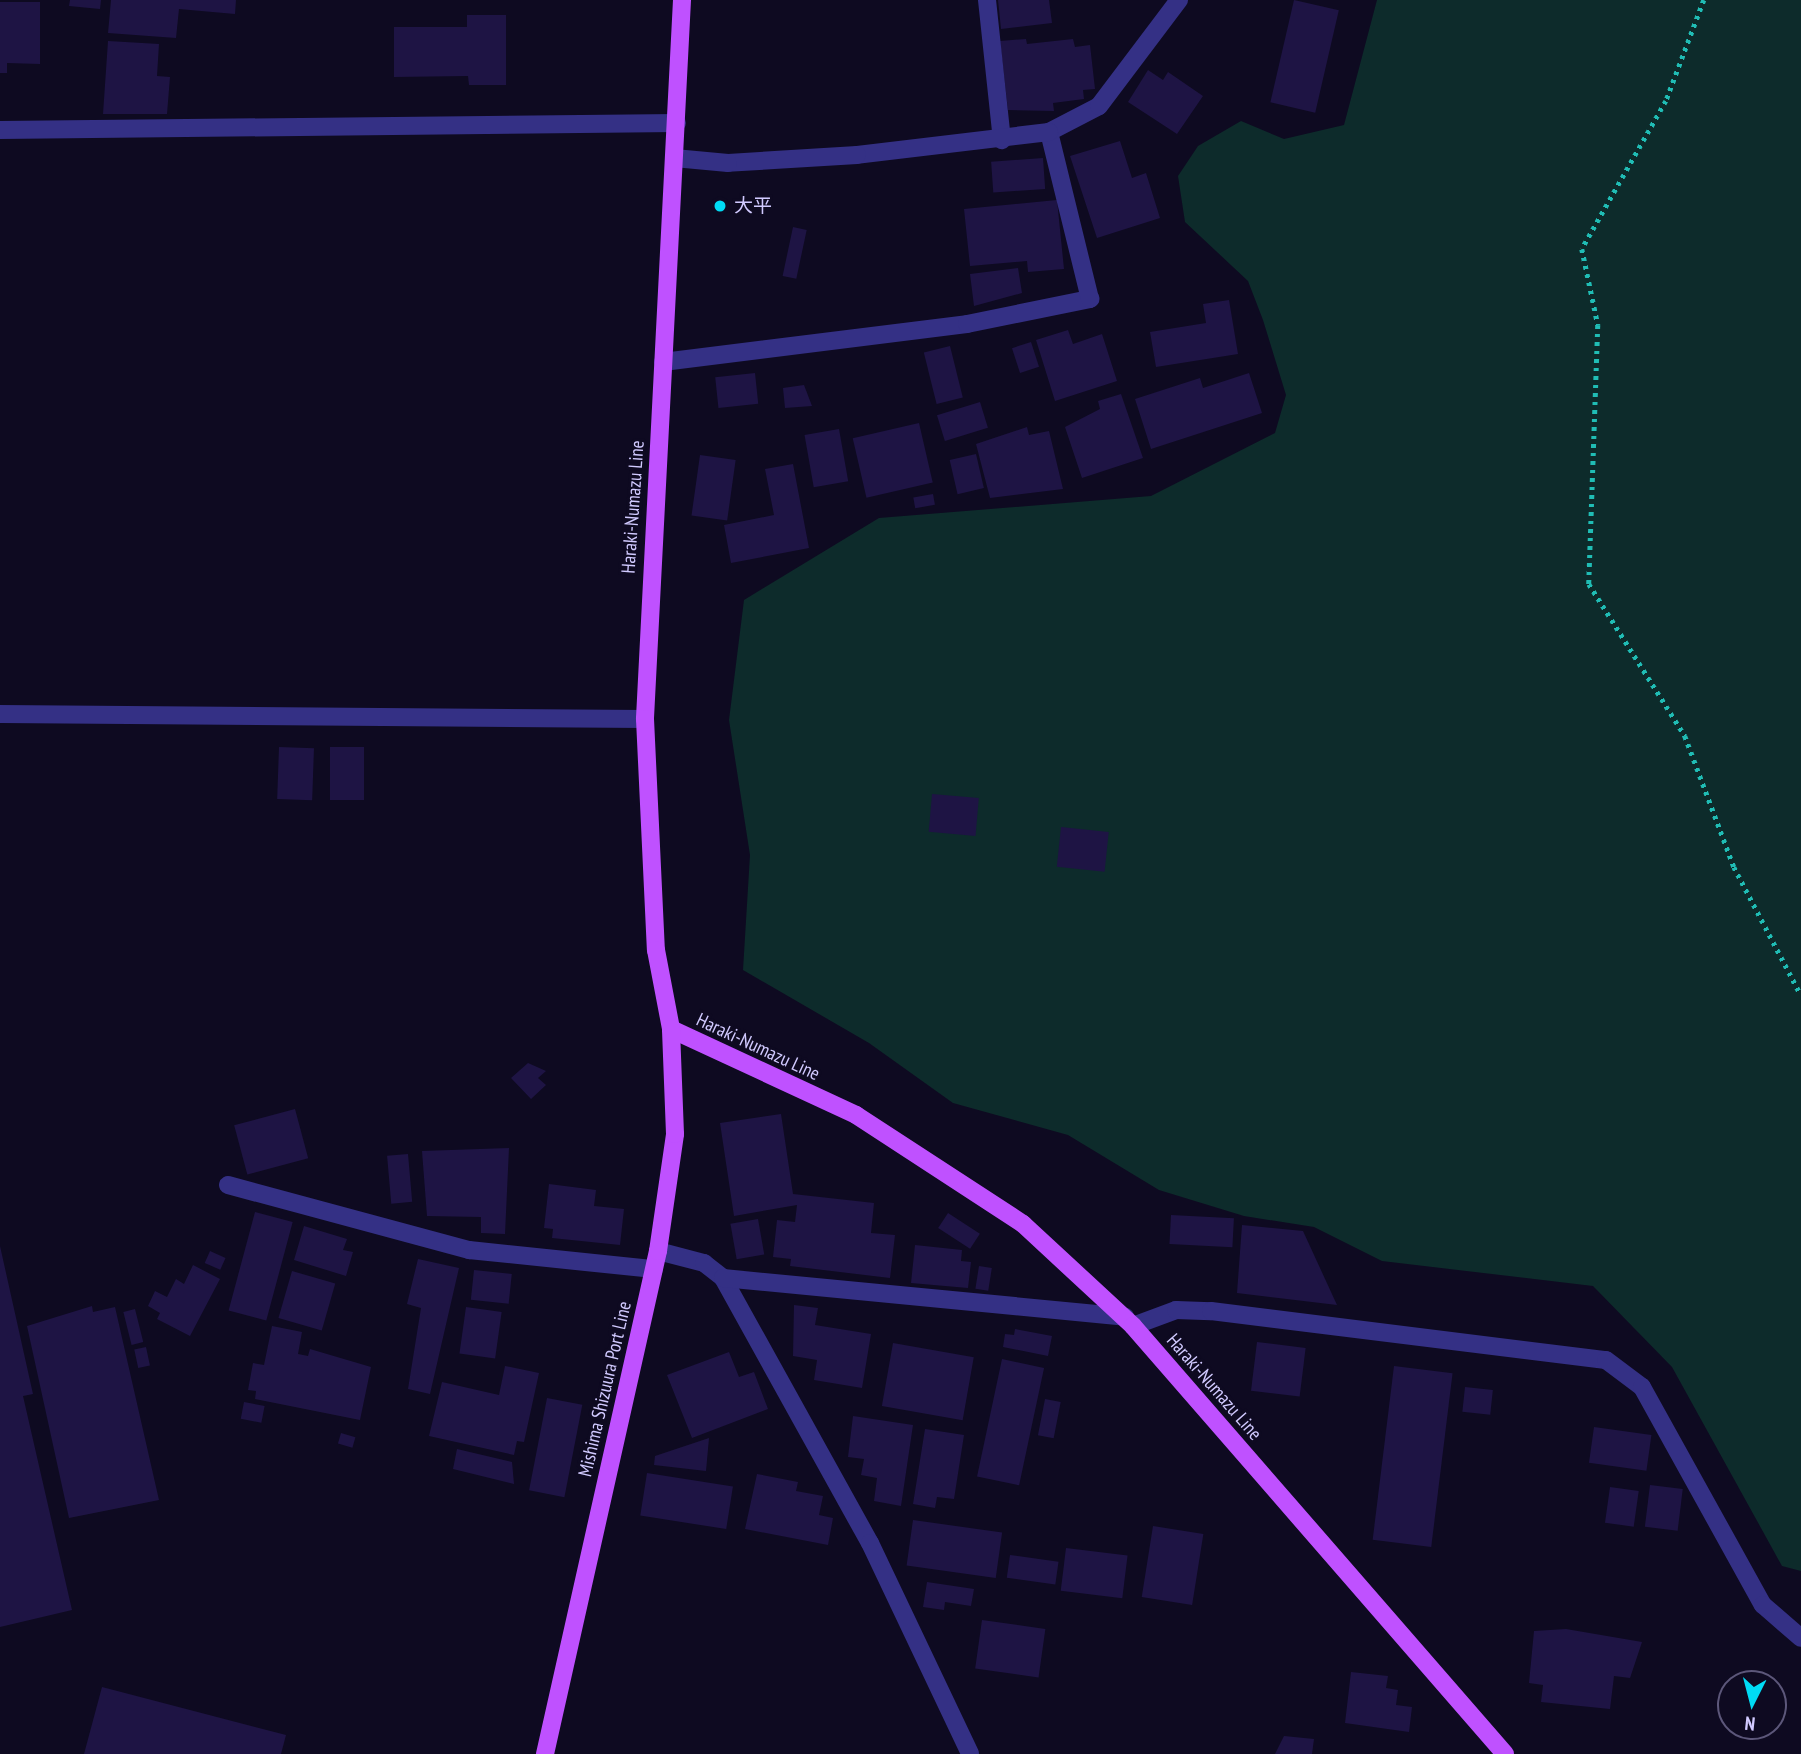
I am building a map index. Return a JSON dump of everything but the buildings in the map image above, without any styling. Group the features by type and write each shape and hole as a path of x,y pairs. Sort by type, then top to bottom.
{"main road":[{"name":"Haraki-Numazu Line","path":"681,0 677,123 645,719 656,950 671,1029 856,1115 1023,1224 1129,1322 1505,1754"},
{"name":"Mishima Shizuura Port Line","path":"544,1754 656,1260 675,1134 671,1029"}],"street":[{"path":"987,0 1002,140"},
{"path":"674,158 729,163 1002,140 1049,132 1099,106 1179,0"},
{"path":"0,130 677,123"},
{"path":"663,362 967,324 1090,299 1049,132"},
{"path":"0,714 645,719"},
{"path":"228,1185 469,1250 704,1263 723,1278 870,1543 970,1754"},
{"path":"723,1278 1129,1322 1176,1310 1211,1311 1606,1360 1642,1387 1763,1605 1801,1638"}],"path":[{"path":"1704,0 1666,101 1582,249 1598,325 1589,583 1685,736 1734,867 1801,995"}],"green space":[{"path":"1377,0 1801,0 1801,1571 1782,1566 1672,1367 1593,1286 1382,1261 1314,1227 1244,1216 1159,1190 1068,1135 953,1103 869,1043 743,970 750,855 729,720 744,600 879,518 1151,496 1275,433 1286,395 1263,320 1248,281 1185,222 1178,176 1198,146 1241,121 1284,139 1344,125"}],"place":[{"name":"大平","path":"720,206"}]}
